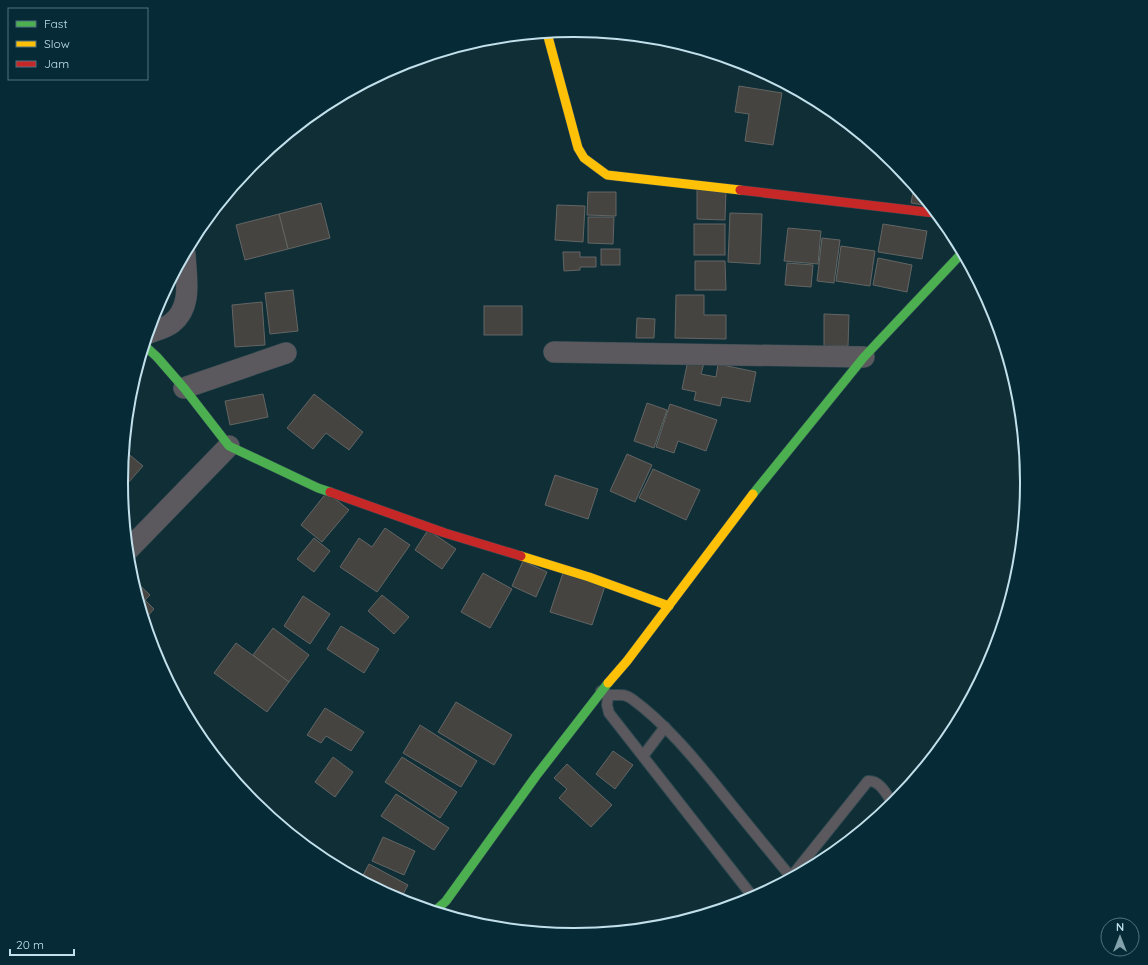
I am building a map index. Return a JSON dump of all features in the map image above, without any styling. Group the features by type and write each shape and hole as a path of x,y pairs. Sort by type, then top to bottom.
{"street":[{"path":"548,38 578,148 584,158 607,175 928,212"},
{"path":"440,907 446,901 536,776 604,694 627,661 768,474 864,357 958,257"},
{"path":"155,330 171,324 185,306 187,292 186,264"},
{"path":"149,350 184,388 229,446 318,488 445,533 589,577 669,606"},
{"path":"554,352 864,357"},
{"path":"184,388 286,353"},
{"path":"133,545 229,446"}],"lane":[{"path":"749,892 609,713 604,694 623,695 631,698 665,727 689,753 788,873"},
{"path":"643,756 665,727"},
{"path":"799,867 868,781 872,781 879,785 888,799"}],"building":[{"path":"739,86 782,93 773,145 745,141 749,114 735,112"},
{"path":"697,189 726,190 725,220 697,219"},
{"path":"588,192 616,192 616,216 587,215"},
{"path":"913,194 922,205 911,203"},
{"path":"321,203 330,238 288,249 279,214"},
{"path":"557,205 585,206 583,242 555,240"},
{"path":"730,213 762,214 760,264 728,262"},
{"path":"279,214 288,249 245,260 236,225"},
{"path":"588,217 614,217 613,244 588,243"},
{"path":"694,224 725,224 725,255 694,255"},
{"path":"883,224 927,231 922,259 878,252"},
{"path":"788,228 821,231 818,264 784,261"},
{"path":"822,238 840,240 834,283 817,281"},
{"path":"841,246 875,251 870,286 836,281"},
{"path":"601,249 620,249 620,265 601,265"},
{"path":"563,252 580,252 580,257 596,257 596,267 580,267 580,270 564,271"},
{"path":"878,258 912,265 907,292 873,285"},
{"path":"695,261 725,261 726,290 695,290"},
{"path":"787,263 813,265 811,287 785,285"},
{"path":"293,290 298,331 270,334 265,293"},
{"path":"676,295 704,295 704,315 726,315 726,339 675,338"},
{"path":"262,302 265,345 235,347 232,305"},
{"path":"484,306 522,306 522,335 484,335"},
{"path":"824,314 849,315 848,346 824,346"},
{"path":"637,318 655,319 654,338 636,338"},
{"path":"688,360 704,363 701,374 716,377 718,364 756,372 750,402 722,397 720,406 694,400 696,392 682,389"},
{"path":"263,394 268,417 230,425 225,401"},
{"path":"314,394 363,432 349,450 326,433 313,449 287,428"},
{"path":"647,403 667,410 654,448 634,441"},
{"path":"670,404 717,420 706,451 678,441 674,453 656,447"},
{"path":"129,454 143,466 128,483"},
{"path":"627,454 652,465 635,502 610,491"},
{"path":"653,469 700,490 686,520 639,498"},
{"path":"555,475 598,489 588,519 545,505"},
{"path":"327,492 349,510 322,542 301,525"},
{"path":"385,528 410,545 377,592 340,567 359,538 372,547"},
{"path":"428,530 456,549 442,569 415,550"},
{"path":"314,538 330,551 314,572 297,559"},
{"path":"523,561 547,572 536,597 512,586"},
{"path":"483,573 512,589 490,628 461,612"},
{"path":"563,573 605,586 592,625 550,612"},
{"path":"141,587 150,595 145,600 154,609 149,615"},
{"path":"382,595 409,617 394,634 368,611"},
{"path":"303,596 330,614 310,644 284,626"},
{"path":"341,626 379,649 364,673 327,649"},
{"path":"273,628 309,655 289,682 253,655"},
{"path":"236,643 289,682 267,712 214,673"},
{"path":"456,702 512,735 494,765 438,732"},
{"path":"325,708 364,732 351,751 326,736 321,743 307,735"},
{"path":"420,725 477,761 461,787 403,753"},
{"path":"613,751 633,765 615,789 596,774"},
{"path":"333,757 353,772 335,797 315,782"},
{"path":"402,757 457,792 440,818 385,782"},
{"path":"567,764 612,805 591,827 559,798 567,789 554,778"},
{"path":"396,794 449,828 434,850 381,816"},
{"path":"383,837 415,851 404,875 372,861"},
{"path":"369,864 408,885 403,894 363,875"}],"traffic: fast":[{"path":"753,494 864,357 958,257"},
{"path":"149,350 184,388 229,446 318,488 330,492"},
{"path":"440,907 446,901 536,776 608,683"}],"traffic: slow":[{"path":"548,38 578,148 584,158 607,175 740,190"},
{"path":"608,683 627,661 753,494"},
{"path":"521,556 589,577 669,606"}],"traffic: jam":[{"path":"740,190 928,212"},
{"path":"330,492 445,533 521,556"}]}
